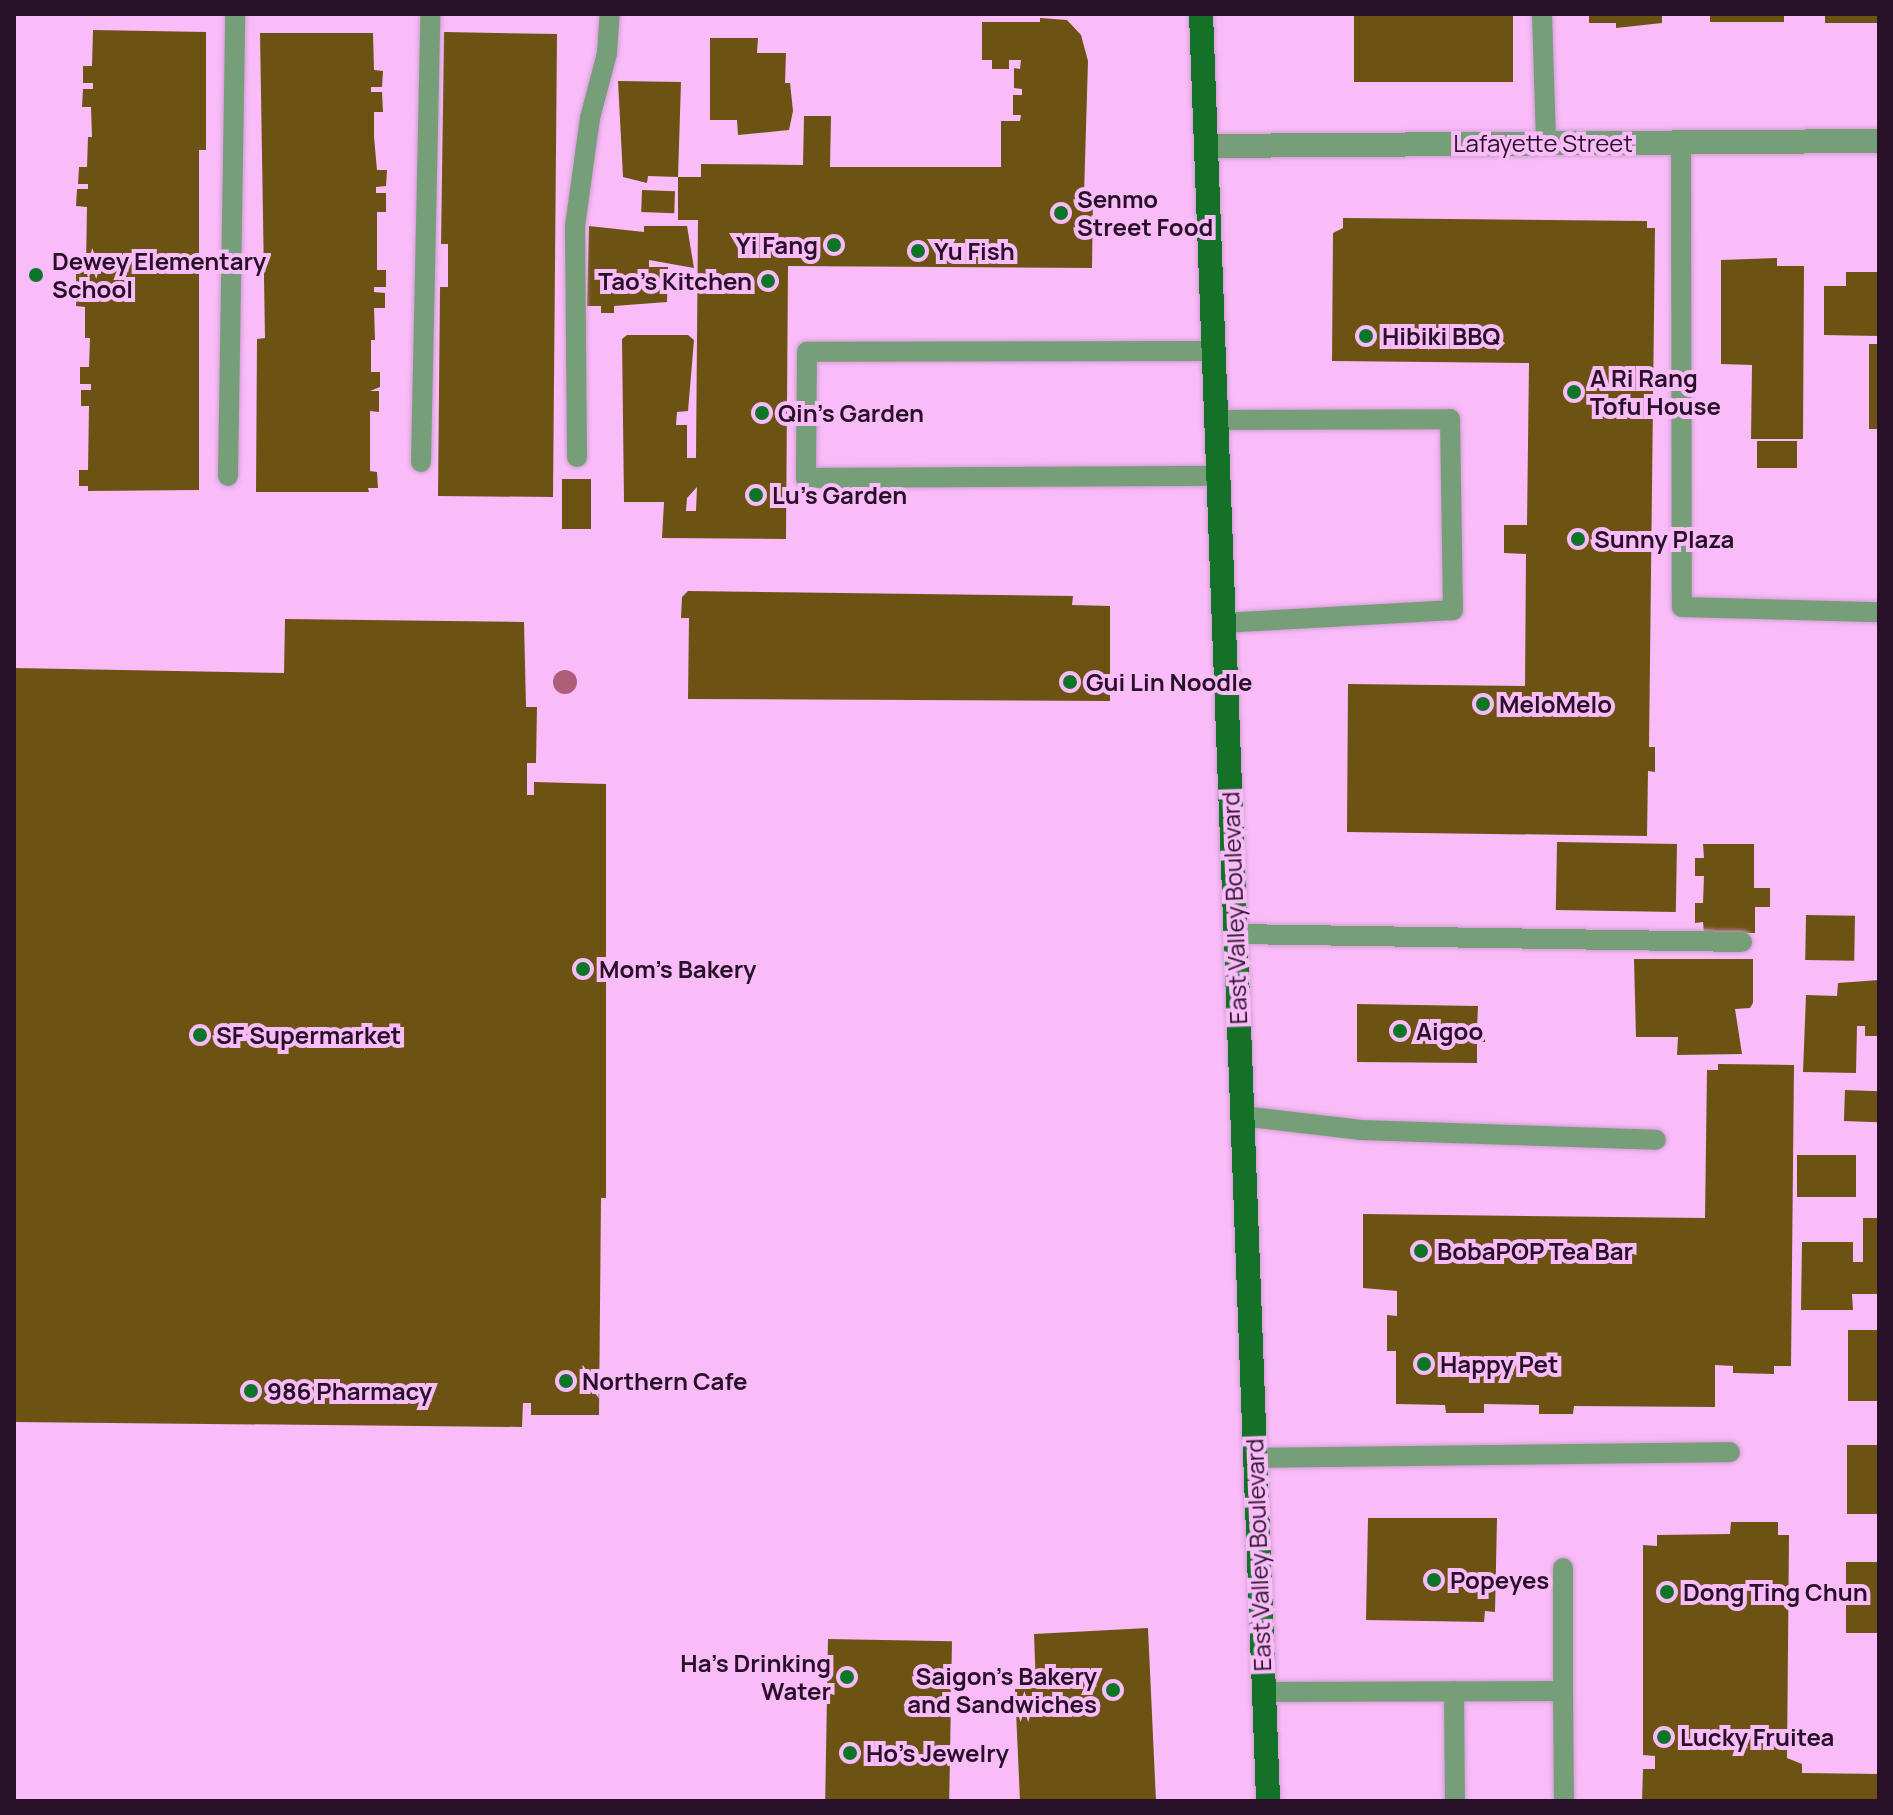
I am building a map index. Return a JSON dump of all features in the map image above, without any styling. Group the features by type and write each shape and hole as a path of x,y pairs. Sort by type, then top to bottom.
{"main road":[{"name":"East Valley Boulevard","path":"1201,14 1268,1801"}],"street":[{"name":"Lafayette Street","path":"1206,146 1879,141"}],"lane":[{"path":"228,476 235,14"},
{"path":"421,462 430,14"},
{"path":"577,457 575,226 590,118 607,53 610,14"},
{"path":"1542,14 1546,143"},
{"path":"1681,141 1682,607 1879,612"},
{"path":"1213,351 807,352 806,478 1218,476"},
{"path":"1216,420 1450,419 1453,610 1223,623"},
{"path":"1235,934 1742,942"},
{"path":"1242,1116 1361,1130 1656,1140"},
{"path":"1255,1458 1730,1452"},
{"path":"1563,1568 1564,1801"},
{"path":"1454,1691 1455,1801"},
{"path":"1264,1692 1563,1691"}],"building":[{"path":"1354,14 1513,14 1513,82 1354,82"},
{"path":"1589,14 1662,14 1662,23 1616,28 1616,23 1589,23"},
{"path":"1710,14 1784,14 1784,22 1710,22"},
{"path":"1825,14 1879,14 1879,23 1825,23"},
{"path":"1040,18 1067,20 1081,35 1088,61 1084,195 1093,195 1092,268 788,266 786,539 662,538 664,502 624,502 622,339 627,335 688,335 694,340 688,411 677,412 676,425 687,425 687,458 696,458 698,220 678,220 678,177 701,177 701,164 803,165 804,116 831,116 830,167 1001,167 1001,121 1020,121 1021,115 1013,115 1013,95 1022,95 1022,89 1014,88 1014,68 1020,69 1021,60 1009,60 1009,69 992,69 992,60 982,60 982,22 1040,22","holes":["697,487 696,511 686,511 687,498"]},
{"path":"93,30 206,32 206,150 199,150 199,490 88,491 88,486 79,486 79,470 88,470 89,406 81,406 81,390 91,390 91,384 80,384 80,367 89,367 90,338 85,338 85,307 76,306 77,290 87,290 87,285 76,284 76,267 86,267 87,207 76,206 77,189 88,189 88,184 78,184 79,167 87,167 88,137 92,137 91,107 82,107 83,89 93,89 93,83 83,83 83,66 92,66"},
{"path":"444,32 557,34 553,497 438,496 440,287 448,287 448,244 441,244"},
{"path":"260,33 373,33 374,70 383,71 382,87 371,87 371,92 382,92 383,112 374,112 374,137 377,170 387,170 386,186 376,187 376,193 386,193 386,212 377,212 377,270 386,270 386,287 374,287 374,292 385,293 385,308 374,308 375,340 371,340 371,372 380,372 380,387 370,391 379,391 379,412 370,411 370,471 377,472 378,488 368,488 369,492 256,492 257,339 265,338"},
{"path":"710,38 758,38 757,53 786,53 785,83 790,83 793,111 789,130 738,135 737,120 710,120"},
{"path":"618,81 681,82 678,177 648,176 647,183 623,177"},
{"path":"642,190 675,191 674,213 641,212"},
{"name":"Sunny Plaza","path":"1343,218 1647,221 1647,228 1655,228 1649,747 1655,747 1655,772 1648,771 1647,836 1347,832 1348,684 1525,686 1526,554 1504,553 1504,525 1527,525 1529,363 1332,361 1333,233 1343,228"},
{"path":"589,226 644,232 644,226 687,226 694,268 649,260 649,267 668,267 667,302 614,306 614,313 601,313 601,306 587,306"},
{"path":"1777,258 1777,266 1804,266 1803,439 1751,439 1752,365 1721,364 1721,260"},
{"path":"1846,272 1879,272 1879,336 1824,335 1824,286 1846,286"},
{"path":"1869,344 1879,344 1879,429 1869,429"},
{"path":"1757,441 1797,441 1797,468 1757,468"},
{"path":"562,479 591,479 591,529 562,529"},
{"path":"688,591 1073,596 1072,605 1110,606 1110,701 688,699 689,618 681,618 682,597"},
{"path":"285,619 524,622 526,707 537,707 536,763 527,763 527,795 534,795 534,782 606,784 606,1198 601,1198 599,1415 531,1415 531,1403 523,1403 522,1427 14,1422 14,668 284,673"},
{"path":"1557,842 1677,844 1676,912 1556,910"},
{"path":"1703,844 1754,844 1754,888 1770,888 1770,907 1755,907 1755,933 1704,933 1703,922 1695,923 1695,903 1703,903 1704,876 1695,876 1695,858 1704,858"},
{"path":"1806,915 1855,916 1854,961 1805,960"},
{"path":"1634,959 1753,959 1753,1003 1750,1008 1735,1009 1742,1054 1677,1055 1678,1037 1636,1037"},
{"path":"1879,980 1879,1036 1865,1036 1865,1026 1857,1026 1856,1073 1803,1072 1806,995 1837,996 1838,983"},
{"path":"1357,1004 1478,1006 1477,1030 1485,1030 1485,1042 1477,1042 1477,1063 1357,1062"},
{"path":"1718,1064 1794,1065 1791,1366 1774,1366 1774,1374 1733,1373 1733,1366 1715,1365 1715,1407 1574,1406 1573,1414 1539,1414 1539,1405 1484,1404 1484,1413 1446,1413 1445,1405 1396,1404 1396,1351 1387,1351 1387,1315 1397,1316 1397,1291 1363,1288 1363,1214 1705,1218 1707,1070 1718,1070"},
{"path":"1845,1090 1879,1091 1878,1122 1844,1121"},
{"path":"1797,1155 1856,1155 1856,1197 1797,1197"},
{"path":"1863,1218 1879,1218 1879,1294 1852,1294 1853,1310 1801,1310 1802,1242 1853,1242 1853,1262 1863,1262"},
{"path":"1848,1330 1879,1330 1879,1401 1848,1401"},
{"path":"1847,1445 1879,1445 1879,1514 1847,1514"},
{"path":"1368,1518 1497,1518 1495,1612 1485,1611 1484,1622 1366,1620"},
{"path":"1731,1522 1778,1522 1778,1535 1789,1535 1787,1758 1802,1764 1802,1773 1879,1774 1879,1801 1642,1801 1643,1769 1655,1769 1655,1756 1643,1755 1643,1545 1657,1546 1657,1535 1730,1534"},
{"path":"1846,1562 1879,1562 1879,1633 1846,1633"},
{"path":"1148,1628 1156,1801 1020,1801 1015,1689 1036,1688 1034,1634"},
{"path":"828,1639 952,1641 949,1801 825,1801"}],"place":[{"name":"Senmo Street Food","path":"1061,213"},
{"name":"Yi Fang","path":"834,245"},
{"name":"Yu Fish","path":"918,251"},
{"name":"Dewey Elementary School","path":"36,275"},
{"name":"Tao's Kitchen","path":"768,281"},
{"name":"Hibiki BBQ","path":"1366,336"},
{"name":"A Ri Rang Tofu House","path":"1574,392"},
{"name":"Qin’s Garden","path":"762,413"},
{"name":"Lu's Garden","path":"756,495"},
{"name":"Sunny Plaza","path":"1578,539"},
{"name":"Gui Lin Noodle","path":"1070,682"},
{"name":"MeloMelo","path":"1483,704"},
{"name":"Mom's Bakery","path":"583,969"},
{"name":"Aigoo","path":"1400,1031"},
{"name":"SF Supermarket","path":"200,1035"},
{"name":"BobaPOP Tea Bar","path":"1421,1251"},
{"name":"Happy Pet","path":"1424,1364"},
{"name":"Northern Cafe","path":"566,1381"},
{"name":"986 Pharmacy","path":"251,1391"},
{"name":"Popeyes","path":"1434,1580"},
{"name":"Dong Ting Chun","path":"1667,1592"},
{"name":"Ha's Drinking Water","path":"847,1677"},
{"name":"Saigon's Bakery and Sandwiches","path":"1113,1690"},
{"name":"Lucky Fruitea","path":"1664,1737"},
{"name":"Ho's Jewelry","path":"850,1753"}]}
